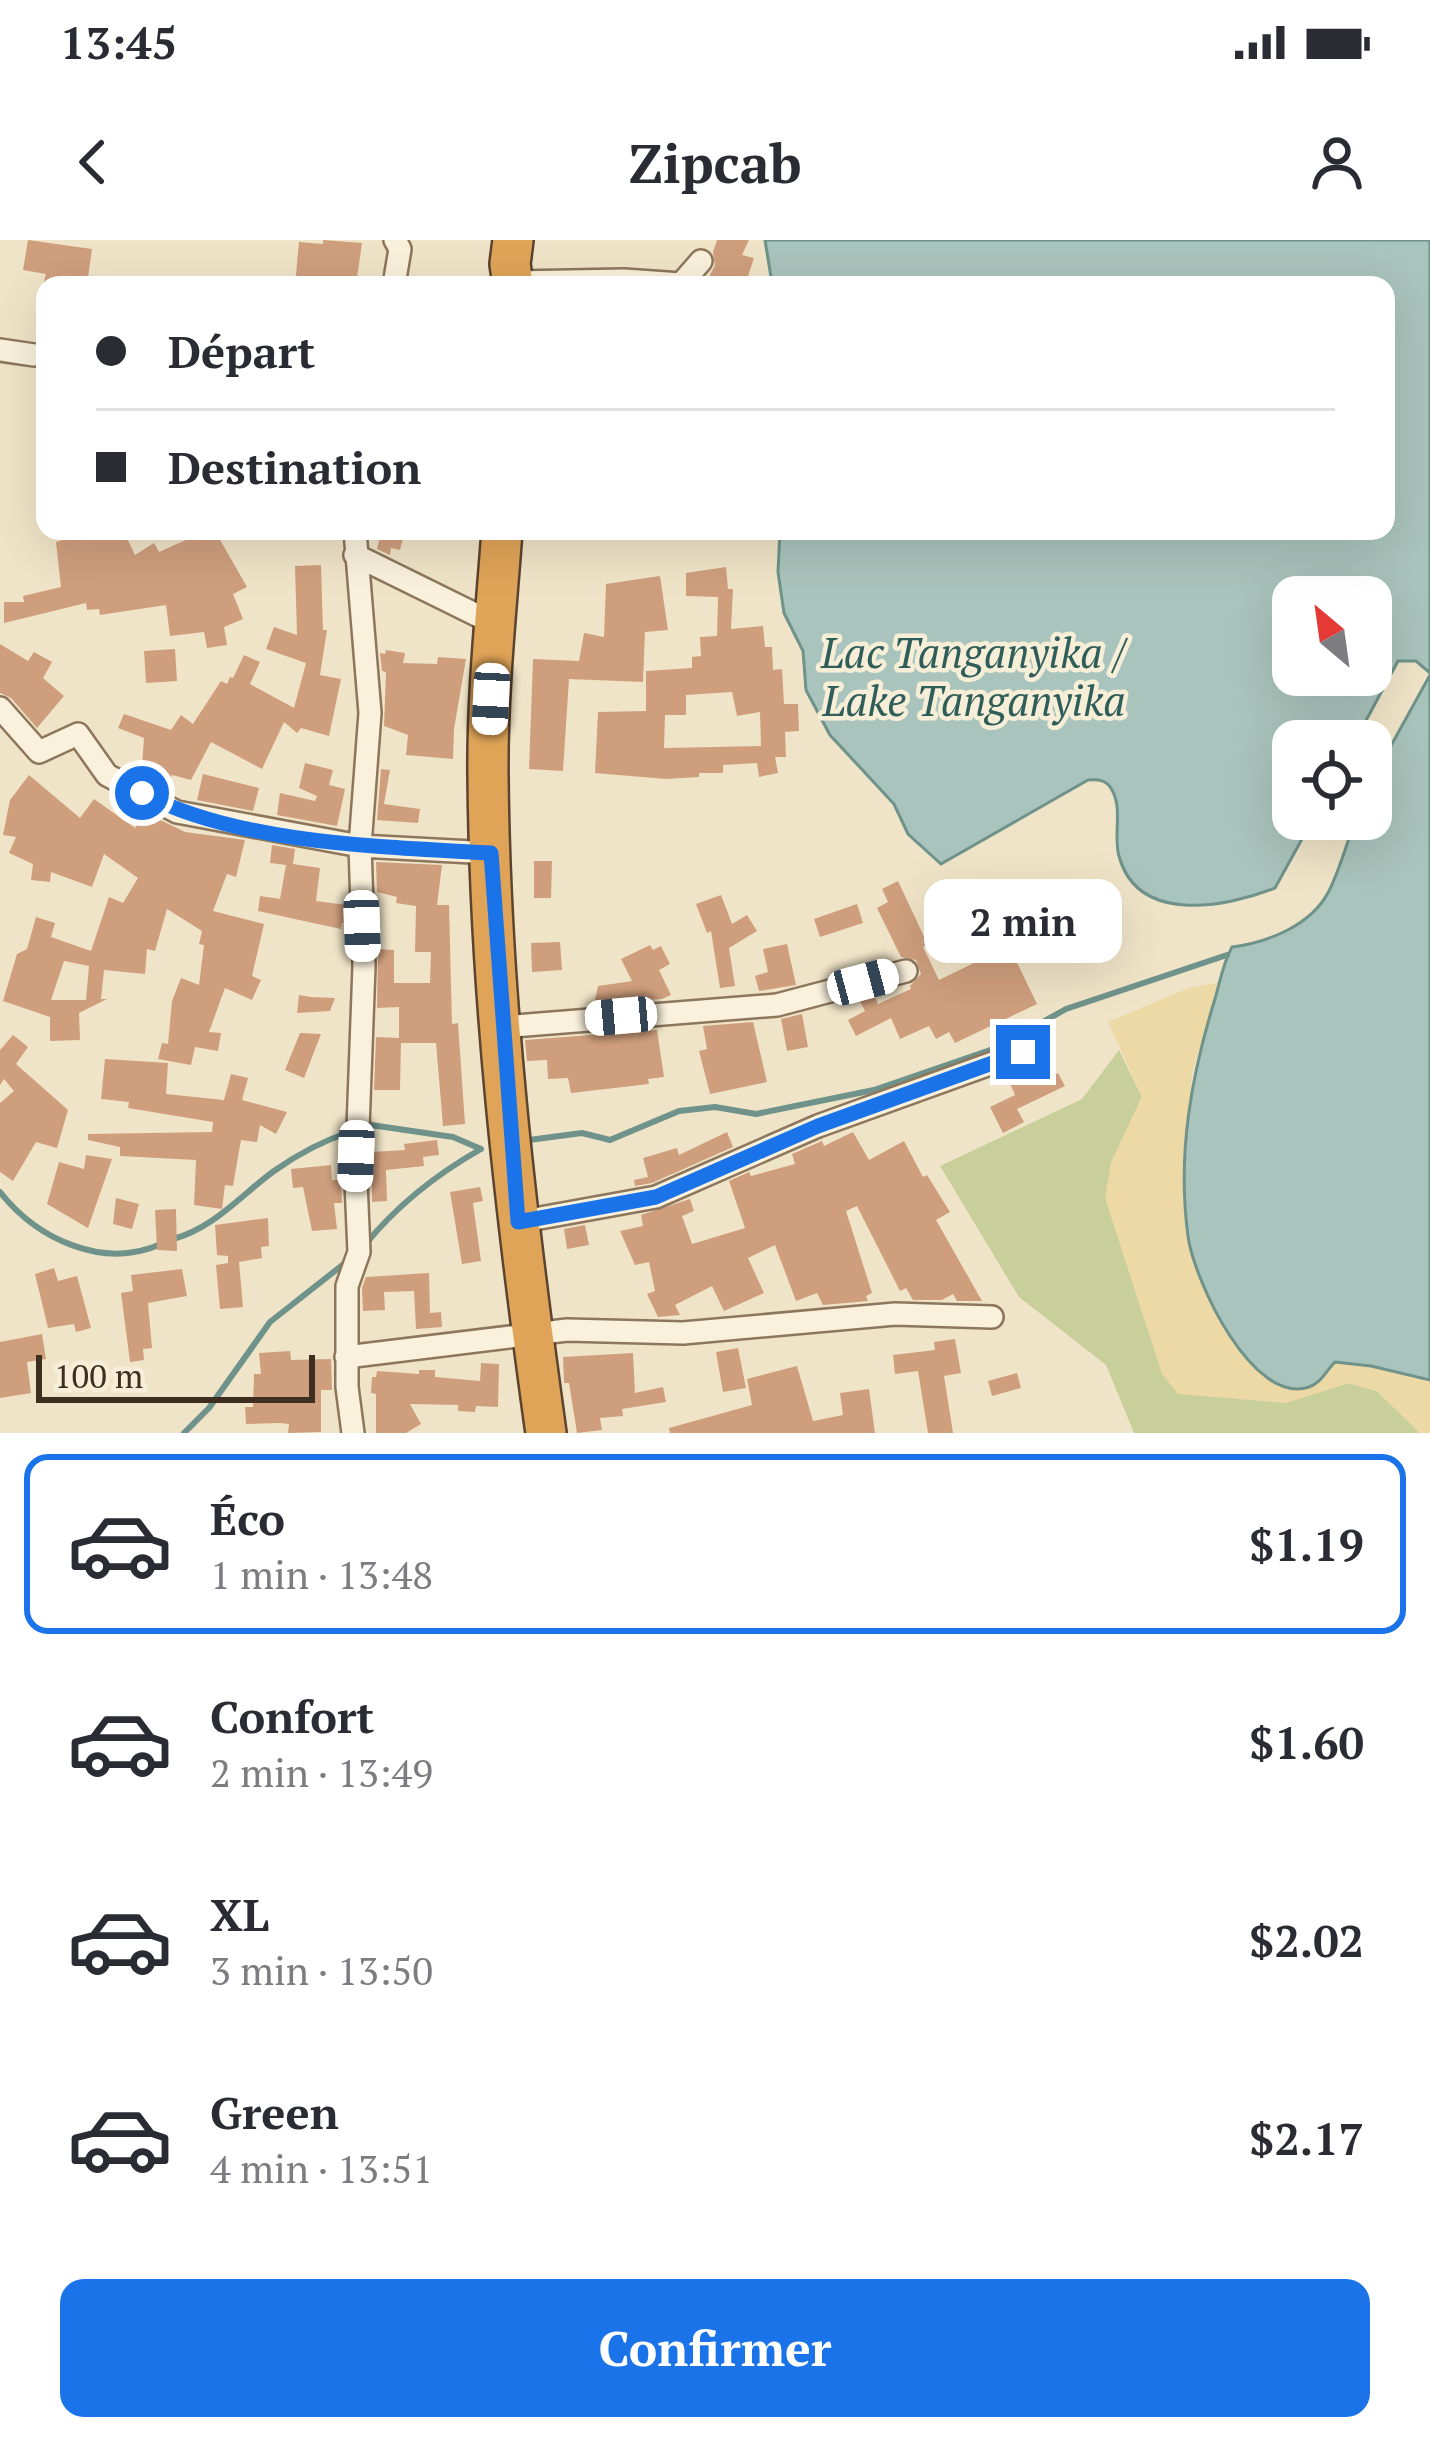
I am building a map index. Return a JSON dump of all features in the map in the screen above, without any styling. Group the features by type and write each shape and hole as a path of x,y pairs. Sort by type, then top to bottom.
{"highway":[{"path":"512,276 513,240"},
{"path":"501,540 488,775 491,853 518,1222 546,1433"}],"street":[{"path":"395,240 400,249 396,276"},
{"path":"689,276 701,261"},
{"path":"0,350 34,355"},
{"path":"353,1433 346,1357 347,1286 359,1252 356,1182 364,966 360,846 370,712 355,540"},
{"path":"355,555 495,624"},
{"path":"0,708 39,752 78,734 107,775 177,812 360,846 491,853"},
{"path":"502,1027 777,1005 906,971"},
{"path":"518,1222 656,1197 818,1126 1023,1052"},
{"path":"346,1357 567,1330 701,1332 895,1314 992,1317"}],"green space":[{"path":"1119,1050 1142,1097 1111,1163 1250,1399 1285,1403 1348,1383 1377,1391 1420,1433 1134,1433 1106,1365 1019,1297 940,1166 1082,1099"}],"sand":[{"path":"1220,982 1193,1069 1185,1146 1186,1188 1205,1292 1264,1378 1335,1362 1430,1380 1430,1433 1420,1433 1377,1391 1349,1383 1286,1403 1178,1394 1162,1374 1105,1198 1111,1163 1142,1097 1108,1022 1189,988"}],"water":[{"name":"Lac Tanganyika / Lake Tanganyika","path":"765,240 1430,240 1430,673 1416,661 1398,661 1392,672 1392,576 1272,576 1272,696 1379,696 1366,720 1272,720 1272,840 1301,840 1275,888 1208,905 1163,901 1144,892 1129,878 1119,856 1112,790 1095,780 941,864 908,834 894,804 830,735 806,690 803,651 784,613 780,540 1395,540 1395,276 771,276"},
{"path":"1430,675 1430,1380 1335,1362 1313,1385 1288,1388 1267,1378 1230,1336 1193,1256 1184,1176 1193,1086 1232,947 1287,930 1311,914 1333,883 1348,840 1392,840 1392,744"}],"building":[{"path":"28,240 92,249 88,276 45,276 23,270"},
{"path":"323,240 362,243 357,276 296,276 299,242 323,244"},
{"path":"717,240 749,240 742,255 754,258 748,276 710,276 715,265"},
{"path":"128,540 135,555 154,543 159,552 186,540 220,540 247,587 233,594 243,619 224,627 227,645 207,648 204,632 170,636 166,605 100,615 99,609 87,610 86,603 4,623 4,602 24,602 23,596 61,587 56,542"},
{"path":"379,540 403,540 400,550 391,548 390,555 377,549"},
{"path":"321,565 323,630 327,630 320,675 341,679 329,736 301,728 297,733 284,722 262,769 211,742 191,780 172,775 166,789 143,777 148,765 142,765 144,738 118,728 124,714 171,730 181,715 193,724 221,681 227,684 233,678 244,655 260,662 250,684 294,708 306,663 266,649 274,627 297,635 295,566"},
{"path":"726,567 728,589 733,589 731,629 763,626 765,647 772,647 773,670 782,669 784,704 798,704 799,731 785,732 786,757 775,757 778,773 759,777 757,763 723,765 723,773 699,773 699,777 595,773 598,712 646,711 646,671 692,668 692,657 701,656 700,637 717,636 718,597 686,596 686,573","holes":["732,692 737,716 760,712 761,746 664,748 665,715 686,715 686,695"]},
{"path":"660,576 668,630 645,632 643,682 569,679 563,771 529,769 533,659 579,661 584,633 604,637 606,584"},
{"path":"0,644 28,661 34,652 52,662 43,678 64,696 37,728 11,698 0,693"},
{"path":"175,649 177,681 146,683 144,651"},
{"path":"380,653 405,653 403,663 437,664 438,657 466,659 453,759 406,755 408,735 384,726 386,672"},
{"path":"305,763 333,770 329,785 345,789 337,826 277,815 280,793 315,801 317,796 299,788"},
{"path":"381,769 390,770 384,804 420,809 418,823 377,820"},
{"path":"203,774 259,788 253,811 197,800"},
{"path":"29,775 80,818 94,799 135,828 142,811 185,832 245,840 236,877 227,874 213,911 264,924 252,976 261,980 252,1000 225,988 209,1032 221,1033 218,1051 195,1047 191,1065 158,1059 162,1043 168,1044 172,1001 181,978 199,985 204,945 199,944 202,931 167,909 155,951 147,949 145,974 104,970 101,999 107,999 79,1013 80,1040 50,1041 50,1017 3,1001 17,954 27,949 36,917 55,923 51,937 91,951 109,897 123,903 138,878 104,854 92,887 51,872 50,882 31,880 33,864 9,853 16,837 3,835 10,800","holes":["64,961 89,966 86,1000 51,1000"]},
{"path":"272,845 295,849 293,864 320,868 316,901 347,905 347,923 341,929 258,911 260,896 280,899 286,865 270,863"},
{"path":"534,861 552,861 551,898 534,898"},
{"path":"376,862 442,865 437,905 449,905 452,1024 458,1023 465,1124 443,1126 436,1043 401,1043 400,1090 374,1090 376,1037 399,1038 399,1007 377,1008 378,949 394,950 394,983 430,983 431,952 415,952 416,906 396,903 397,897 377,892"},
{"path":"898,881 939,980 1009,946 1037,1004 955,1043 949,1032 936,1039 929,1026 900,1039 891,1018 856,1036 848,1020 865,1011 859,999 874,995 878,1004 911,989 921,974 916,960 901,957 877,908 888,902 882,889"},
{"path":"721,895 732,924 747,915 757,931 729,948 735,986 720,988 711,931 707,933 696,904"},
{"path":"857,904 863,923 820,937 814,919"},
{"path":"560,942 562,970 532,972 531,943"},
{"path":"787,944 796,985 759,991 755,976 768,972 763,949"},
{"path":"650,945 653,950 661,946 670,964 659,970 671,995 594,1004 598,986 632,981 621,959"},
{"path":"299,995 335,998 330,1011 297,1013"},
{"path":"802,1014 808,1047 787,1051 781,1019"},
{"path":"753,1022 767,1082 710,1094 699,1051 707,1049 703,1026"},
{"path":"657,1030 664,1077 648,1079 649,1084 571,1093 568,1078 548,1079 547,1060 527,1061 525,1040"},
{"path":"300,1033 321,1034 304,1078 285,1070"},
{"path":"13,1035 28,1047 16,1064 68,1110 57,1148 36,1142 13,1181 0,1172 0,1103 14,1091 4,1079 0,1085 0,1050"},
{"path":"105,1059 168,1063 166,1094 224,1100 231,1074 248,1078 242,1100 287,1112 276,1134 260,1125 257,1142 241,1140 233,1186 225,1185 222,1209 194,1205 196,1160 120,1156 120,1147 88,1140 88,1134 212,1132 213,1122 101,1099"},
{"path":"1026,1067 1034,1085 1058,1073 1065,1086 1017,1109 1024,1122 1003,1133 990,1107 1015,1095 1006,1074"},
{"path":"727,1132 733,1147 635,1186 634,1180 648,1177 643,1158 677,1148 679,1155"},
{"path":"853,1132 869,1160 904,1141 923,1177 927,1175 950,1212 936,1220 982,1301 957,1301 953,1294 942,1300 913,1300 906,1288 900,1291 857,1206 846,1211 872,1293 866,1296 868,1301 823,1305 817,1293 796,1301 775,1245 748,1258 764,1293 724,1311 712,1286 675,1305 680,1315 658,1317 647,1294 655,1291 649,1262 635,1265 620,1231 643,1226 641,1215 690,1199 694,1211 682,1216 692,1244 745,1228 729,1181 749,1172 751,1176 795,1164 792,1154"},
{"path":"437,1140 439,1155 423,1157 424,1166 386,1170 387,1201 372,1202 372,1152 405,1150 404,1144"},
{"path":"86,1155 112,1159 88,1228 47,1204 59,1162 84,1169"},
{"path":"331,1165 332,1180 341,1180 342,1203 334,1203 337,1229 312,1231 303,1187 293,1188 291,1169"},
{"path":"480,1187 483,1201 473,1203 481,1261 462,1264 450,1192"},
{"path":"116,1198 139,1204 132,1229 113,1224"},
{"path":"176,1209 177,1251 157,1250 155,1210"},
{"path":"268,1218 269,1246 261,1247 262,1258 239,1262 243,1307 220,1309 216,1265 228,1263 228,1256 217,1255 215,1225"},
{"path":"585,1225 589,1245 567,1249 564,1229"},
{"path":"54,1268 58,1281 77,1276 91,1328 76,1332 74,1324 48,1328 35,1274"},
{"path":"182,1269 187,1296 148,1303 152,1348 143,1349 144,1360 130,1362 121,1293 133,1291 131,1275"},
{"path":"429,1273 430,1313 441,1312 442,1327 416,1329 414,1291 384,1292 385,1310 363,1311 366,1277"},
{"path":"42,1334 46,1359 27,1362 31,1393 0,1398 0,1342"},
{"path":"955,1339 961,1373 944,1376 953,1433 928,1433 918,1371 895,1374 893,1355 935,1350 934,1342"},
{"path":"738,1348 746,1388 723,1392 716,1352"},
{"path":"290,1351 291,1360 331,1359 332,1390 321,1390 321,1432 288,1433 289,1424 246,1424 245,1407 253,1407 254,1374 261,1374 259,1353"},
{"path":"633,1353 635,1393 663,1387 666,1402 622,1409 623,1416 600,1418 602,1430 577,1433 569,1383 564,1383 563,1357"},
{"path":"481,1363 499,1364 498,1407 476,1406 475,1412 458,1411 458,1405 410,1404 421,1424 406,1433 376,1433 376,1394 371,1393 377,1371 419,1374 419,1370 435,1370 435,1377 480,1381"},
{"path":"797,1366 813,1421 843,1415 840,1393 869,1389 875,1433 670,1433 669,1428 752,1405 747,1379"},
{"path":"1017,1373 1021,1388 992,1396 988,1381"}],"waterway":[{"path":"529,1140 582,1133 610,1140 679,1111 715,1107 756,1114 874,1090 996,1048 1066,1009 1227,955"},
{"path":"363,1128 371,1125 453,1137 481,1149"},
{"path":"173,1239 214,1219 292,1159 350,1132"},
{"path":"364,1246 418,1192 481,1149"},
{"path":"0,1192 33,1224 73,1245 117,1253 161,1244"},
{"path":"184,1433 209,1408 270,1322 345,1263"}],"route":[{"path":"142,793 177,812 248,827 360,846 491,853 518,1222 656,1197 818,1126 1023,1052"}]}
